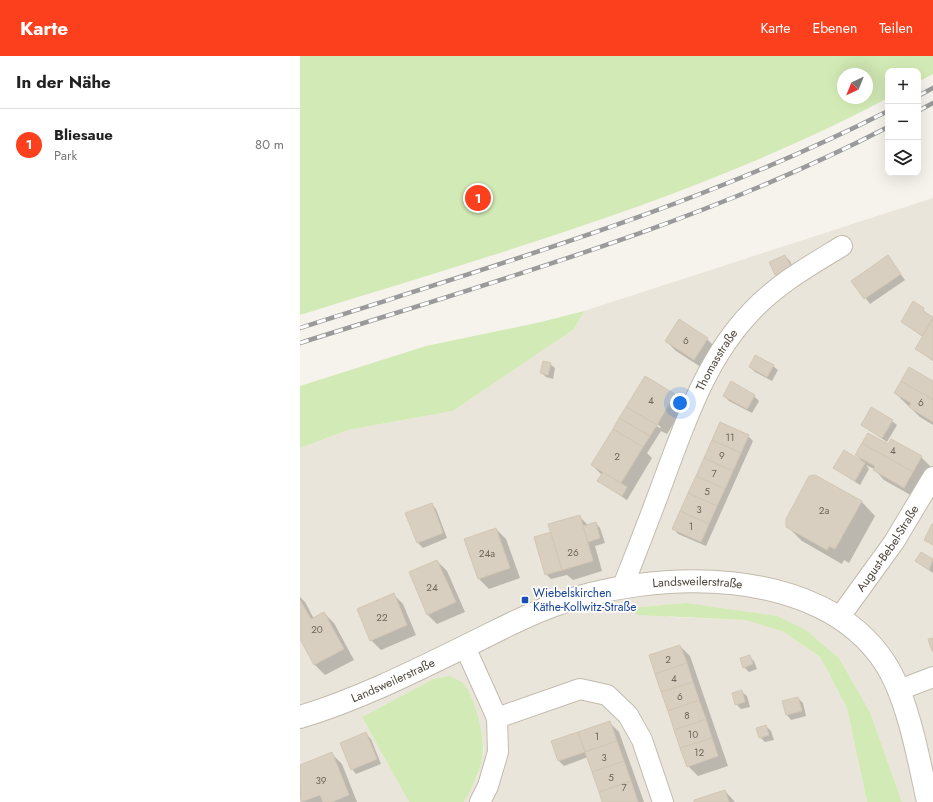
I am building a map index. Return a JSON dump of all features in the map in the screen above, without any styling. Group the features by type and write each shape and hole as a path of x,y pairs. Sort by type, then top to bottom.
{"street":[{"name":"Thomasstraße","path":"624,586 684,425 703,381 725,346 752,311 796,275 842,246"},
{"name":"August-Bebel-Straße","path":"839,618 894,542 933,477"},
{"name":"Landsweilerstraße","path":"300,717 371,690 552,606 624,586 675,581 727,582 770,588 807,601 839,618 857,632 873,648 885,663 899,690 928,802"},
{"path":"465,647 497,718 498,752 488,786 480,802"},
{"path":"899,690 933,677"},
{"path":"497,718 580,689 607,695 628,715 642,740 663,802"}],"shaded area":[{"path":"933,198 933,802 902,802 870,712 839,658 806,630 686,603 630,608 671,617 745,620 784,632 820,657 847,708 867,802 464,802 478,776 484,750 480,727 470,693 449,676 433,679 362,717 409,802 300,802 300,448 348,430 453,411 574,329 584,311"}],"green space":[{"path":"300,56 933,56 933,74 921,80 921,68 885,68 885,100 818,133 746,165 599,220 450,269 300,315"},
{"path":"584,311 574,329 453,411 348,430 300,448 300,386 426,346 541,322"},
{"path":"686,603 777,616 806,630 839,658 870,712 902,802 867,802 847,708 820,657 784,632 745,620 638,615 629,608"},
{"path":"449,676 463,683 471,696 474,705 480,725 483,744 479,771 464,802 409,802 362,717 433,679"}],"building":[{"path":"785,255 792,268 775,275 769,262"},
{"path":"888,255 901,274 864,299 851,281"},
{"path":"913,301 924,308 923,311 933,317 923,336 901,322"},
{"path":"679,319 708,338 694,360 665,341"},
{"path":"933,319 933,360 915,349"},
{"path":"755,355 774,365 767,377 749,367"},
{"path":"543,361 551,363 548,375 540,373"},
{"path":"909,367 933,381 933,400 901,381"},
{"path":"645,376 675,394 657,425 626,407"},
{"path":"731,381 755,395 747,409 723,396"},
{"path":"901,381 933,400 933,422 909,407 911,403 894,393"},
{"path":"626,407 657,425 650,436 619,418"},
{"path":"871,407 893,420 882,438 861,425"},
{"path":"619,418 650,436 643,447 613,429"},
{"path":"720,422 749,435 741,453 712,440"},
{"path":"613,429 643,447 621,483 591,465"},
{"path":"868,433 888,444 891,439 922,456 913,472 862,443"},
{"path":"712,440 741,453 733,471 704,458"},
{"path":"862,443 913,472 904,488 873,470 875,466 855,455"},
{"path":"844,450 865,463 855,481 833,468"},
{"path":"704,458 733,471 725,489 696,476"},
{"path":"603,472 627,487 622,496 597,481"},
{"path":"815,475 862,501 835,549 829,546 827,550 786,527 786,519 809,476"},
{"path":"696,476 725,489 717,506 688,493"},
{"path":"688,493 717,506 709,524 680,511"},
{"path":"432,503 443,533 417,543 405,513"},
{"path":"680,511 709,524 701,542 672,529"},
{"path":"580,515 593,561 562,570 548,524"},
{"path":"596,522 600,538 588,542 583,526"},
{"path":"933,524 933,545 924,540"},
{"path":"496,528 510,568 478,579 464,539"},
{"path":"551,532 562,570 545,575 534,537"},
{"path":"921,552 933,559 929,570 915,561"},
{"path":"437,560 456,602 427,615 409,572"},
{"path":"394,593 407,625 370,641 357,609"},
{"path":"300,600 311,619 324,612 344,649 314,665 300,639"},
{"path":"933,638 933,651 932,651 928,639"},
{"path":"680,645 687,663 655,674 649,655"},
{"path":"750,655 753,664 743,668 740,658"},
{"path":"687,663 693,682 661,692 655,674"},
{"path":"693,682 699,700 668,711 661,692"},
{"path":"742,690 745,702 735,705 732,693"},
{"path":"798,697 802,711 786,715 782,701"},
{"path":"699,700 706,719 674,730 668,711"},
{"path":"706,719 712,738 680,748 674,730"},
{"path":"610,721 617,741 585,752 578,732"},
{"path":"766,725 769,735 759,738 756,728"},
{"path":"366,732 377,759 351,770 340,743"},
{"path":"578,732 585,752 558,761 551,741"},
{"path":"712,738 718,756 687,767 680,748"},
{"path":"617,741 624,761 592,772 585,752"},
{"path":"332,752 349,795 332,802 323,802 320,795 301,802 300,765"},
{"path":"624,761 631,781 599,792 592,772"},
{"path":"631,781 638,802 602,802 599,792"},
{"path":"725,790 729,802 694,802 694,800"}],"railway":[{"path":"921,94 933,88"},
{"path":"921,109 933,103"},
{"path":"300,328 524,256 672,205 817,145 885,112"},
{"path":"300,343 525,272 673,221 818,161 885,128"}],"place":[{"name":"Bliesaue","path":"478,198"},
{"name":"Wiebelskirchen Käthe-Kollwitz-Straße","path":"525,600"}]}
